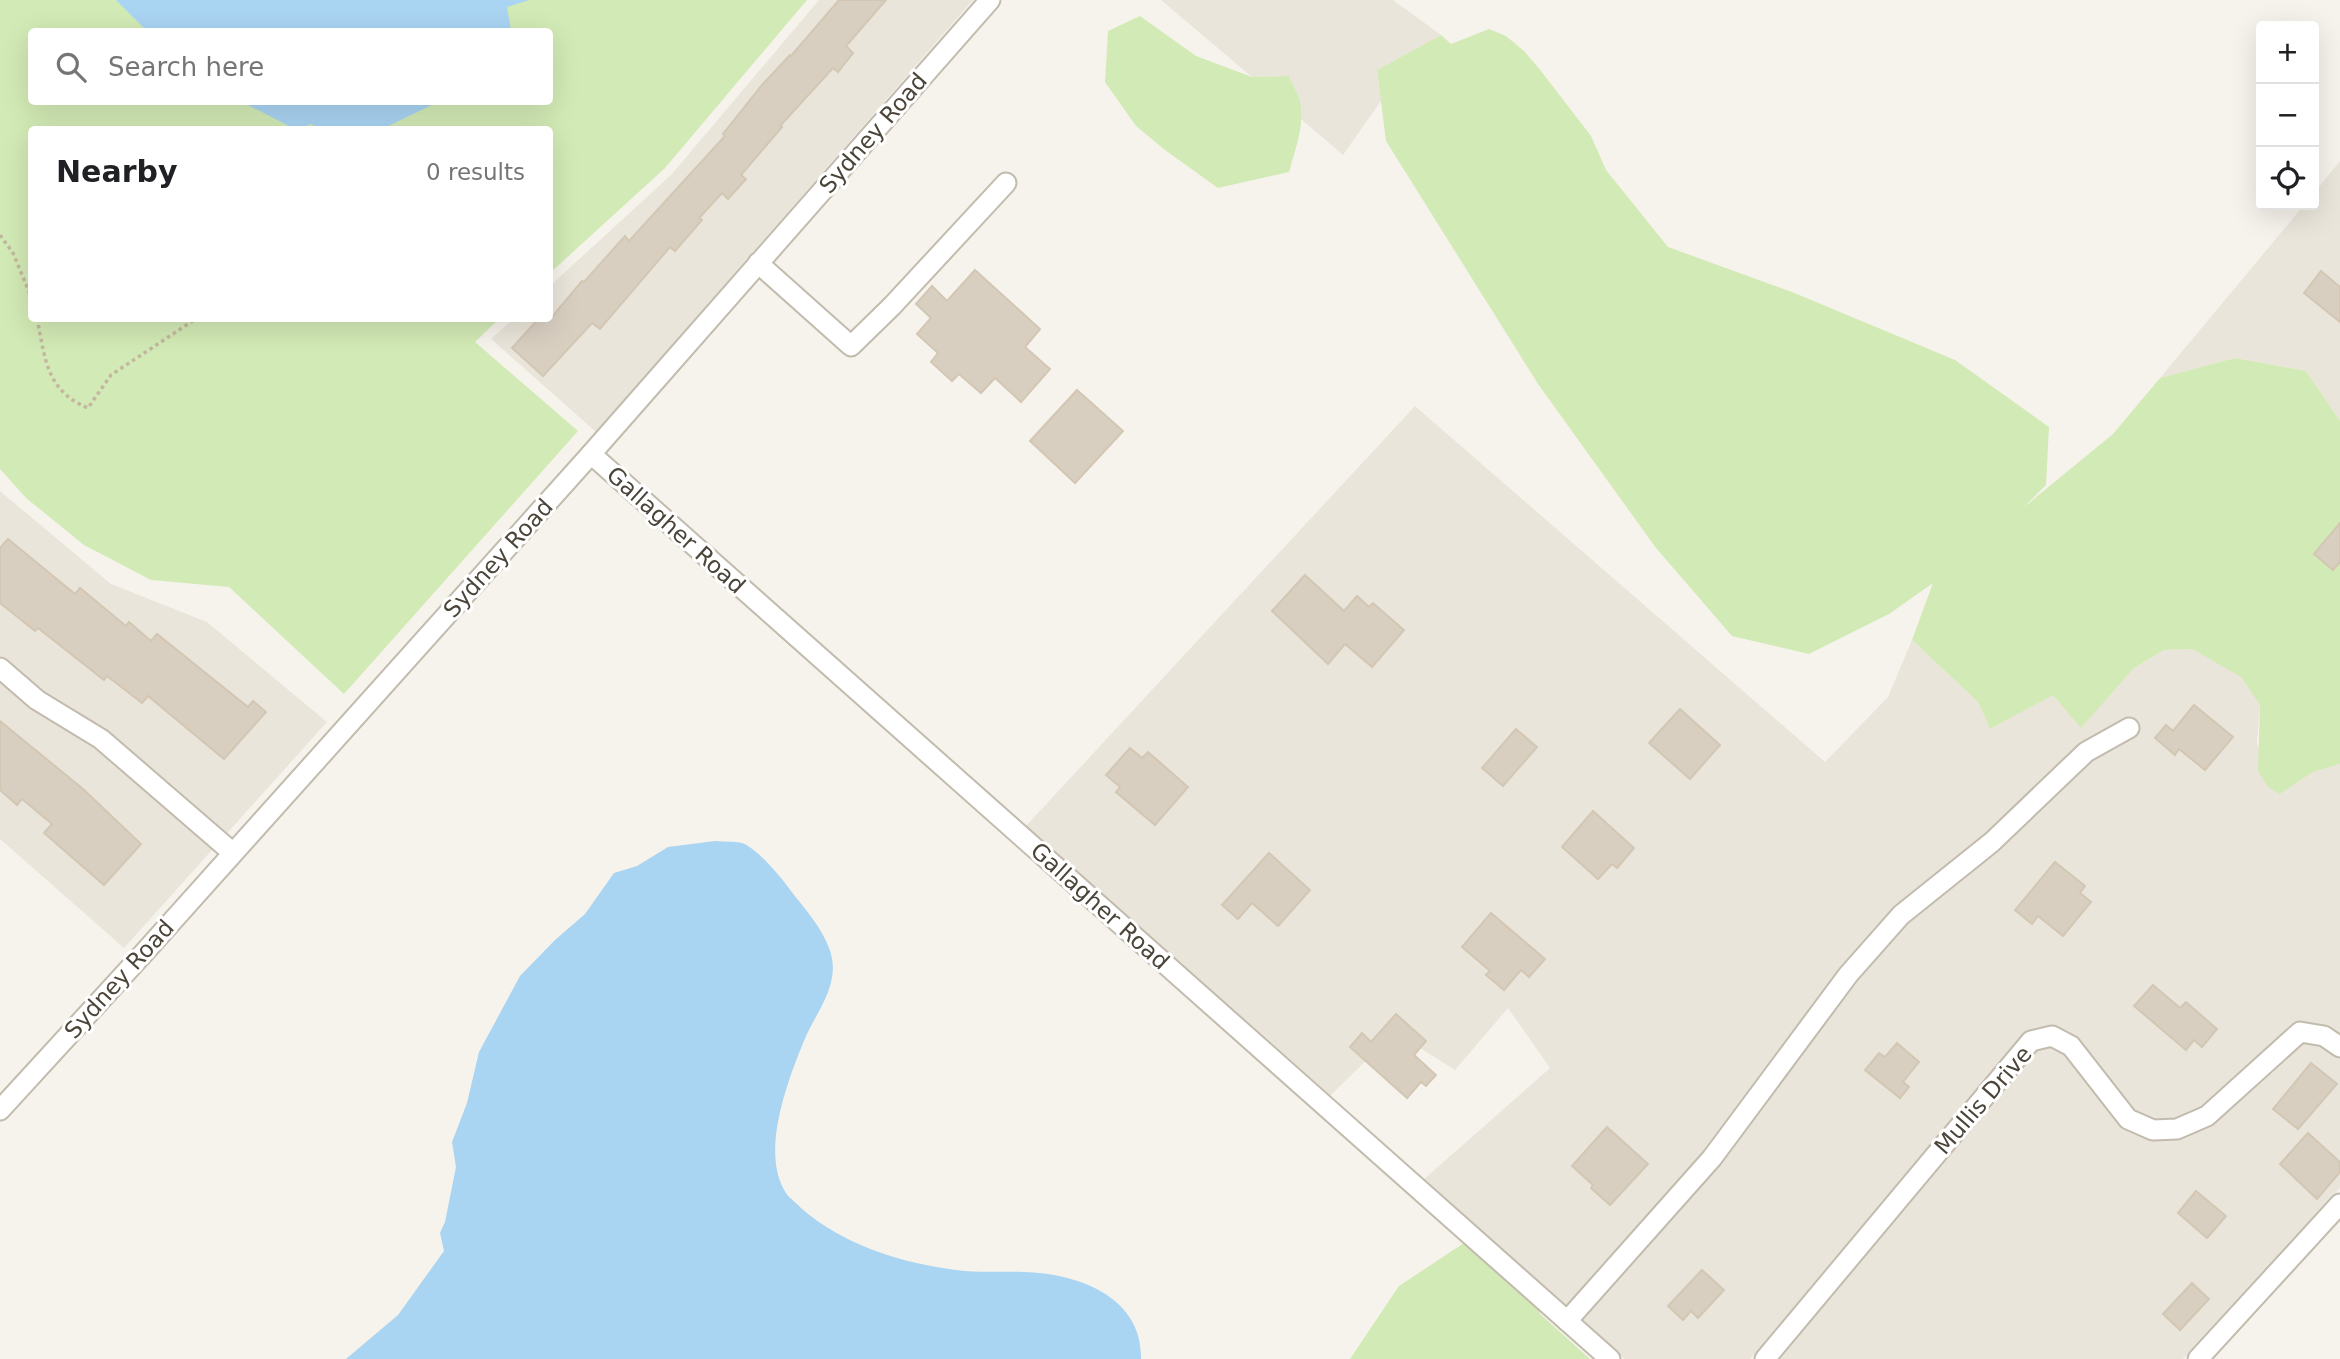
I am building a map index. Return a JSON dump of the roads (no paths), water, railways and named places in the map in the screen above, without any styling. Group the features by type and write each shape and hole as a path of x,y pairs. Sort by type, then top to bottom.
{"street":[{"name":"Sydney Road","path":"0,1110 591,454 990,0"},
{"path":"758,264 850,346 892,306 1006,183"},
{"name":"Gallagher Road","path":"591,454 1610,1359"},
{"path":"0,668 37,700 101,739 233,853"},
{"path":"1567,1321 1712,1158 1848,975 1901,915 1992,842 2086,752 2129,728"},
{"name":"Mullis Drive","path":"1765,1359 2031,1041 2052,1036 2071,1046 2128,1119 2152,1130 2177,1129 2207,1116 2300,1032 2324,1036 2340,1046"},
{"path":"2198,1359 2340,1204"}],"water":[{"path":"116,0 529,0 507,7 510,28 144,28"},
{"path":"248,105 432,105 388,126 289,126"},
{"path":"715,841 742,843 769,864 817,925 826,940 832,960 831,983 799,1053 779,1114 775,1157 778,1176 788,1195 817,1221 835,1232 874,1250 914,1263 956,1270 1044,1273 1085,1284 1119,1304 1131,1319 1139,1338 1141,1359 346,1359 398,1315 444,1251 440,1233 445,1222 456,1167 452,1142 467,1103 479,1052 520,976 585,914 614,873 637,866 668,847"}]}
